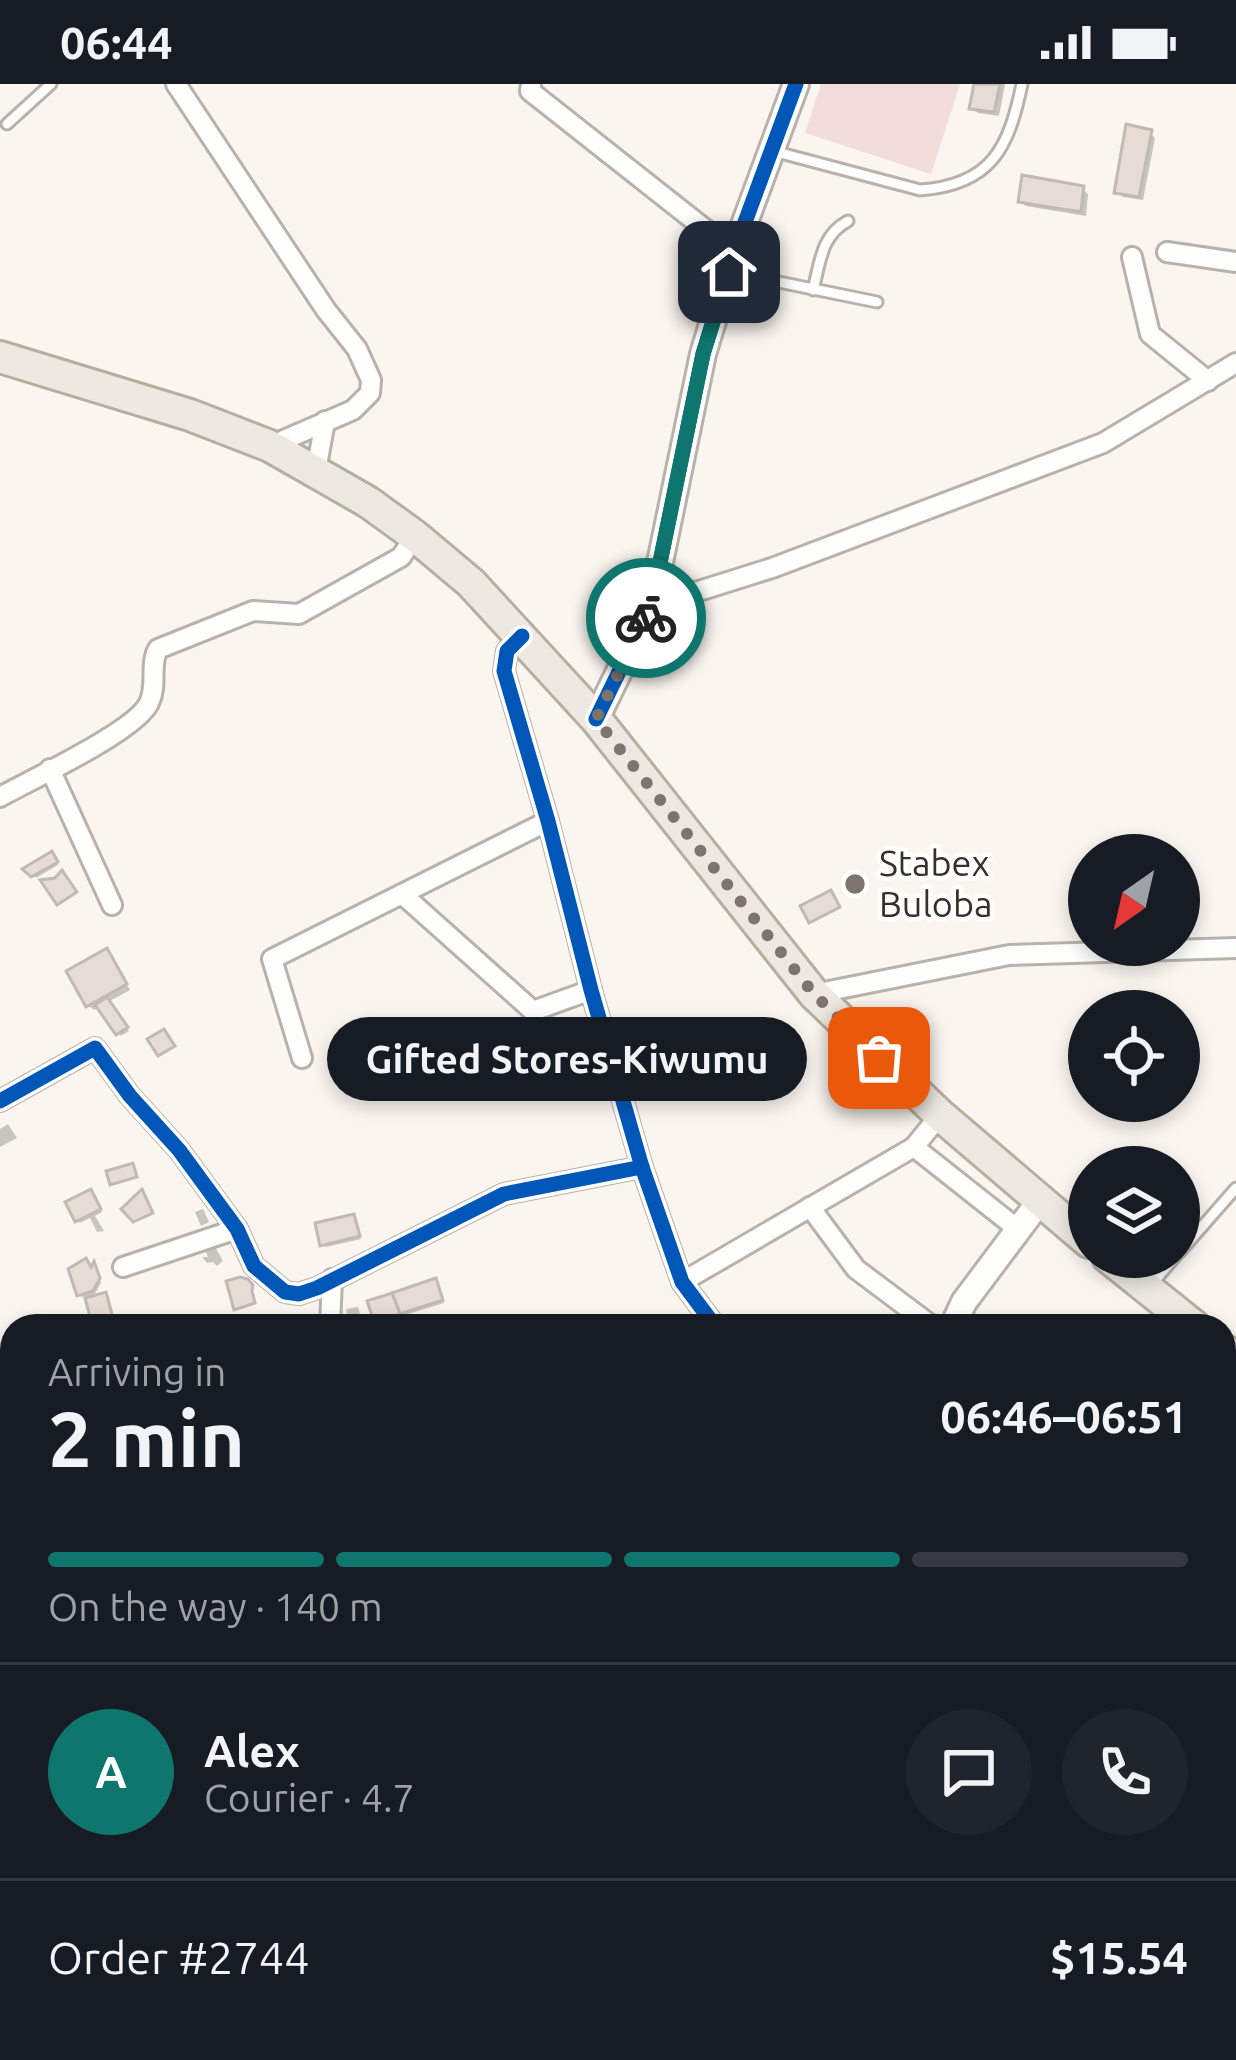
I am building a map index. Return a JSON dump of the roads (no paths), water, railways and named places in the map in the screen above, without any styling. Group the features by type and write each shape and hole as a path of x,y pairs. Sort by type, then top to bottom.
{"main road":[{"path":"0,357 190,415 270,446 368,502 415,536 471,584 596,719 814,994 940,1115 1068,1225"},
{"path":"1134,1278 1179,1314"}],"street":[{"path":"176,84 326,310 357,349 371,380 370,393 353,410 270,446"},
{"path":"531,84 530,91 731,262"},
{"path":"596,719 651,606 703,354 796,84"},
{"path":"1167,252 1236,262"},
{"path":"1132,257 1150,334 1208,381"},
{"path":"651,606 772,568 1103,443 1236,364"},
{"path":"316,470 326,421"},
{"path":"0,797 144,712 153,691 154,655 167,642 253,611 299,614 401,557 415,536"},
{"path":"522,636 507,651 504,671 642,1167 682,1282 706,1314"},
{"path":"50,769 112,905"},
{"path":"302,1058 272,958 548,821"},
{"path":"402,893 533,1012 591,990"},
{"path":"814,994 1009,955 1236,948"},
{"path":"0,1101 95,1048 237,1229 254,1266 285,1292 298,1294 504,1194 642,1167"},
{"path":"682,1282 914,1147 940,1115"},
{"path":"914,1147 1018,1230"},
{"path":"958,1314 1039,1202"},
{"path":"811,1208 856,1270 916,1314"},
{"path":"123,1267 237,1229"},
{"path":"330,1314 332,1280"}],"lane":[{"path":"7,124 51,84"},
{"path":"773,151 920,190 944,188 973,175 996,157 1013,128 1022,84"},
{"path":"813,290 826,240 835,227 848,221"},
{"path":"731,262 813,290 877,302"},
{"path":"1200,1229 1236,1188"},
{"path":"1148,1289 1157,1278"}],"place":[{"name":"Stabex Buloba","path":"855,884"},
{"name":"Gifted Stores-Kiwumu","path":"879,1058"}]}
